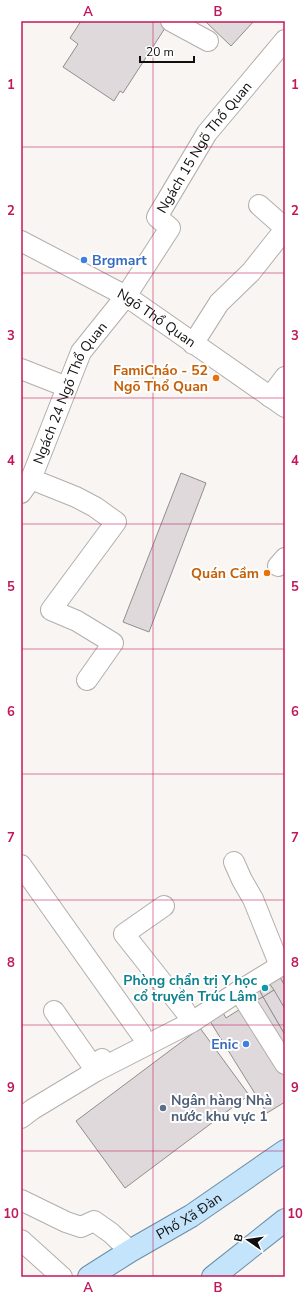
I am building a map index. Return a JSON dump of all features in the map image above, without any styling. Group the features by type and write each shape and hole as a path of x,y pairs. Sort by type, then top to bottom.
{"main road":[{"name":"Phố Xã Đàn","path":"89,1277 130,1251 191,1216 285,1151"},
{"path":"213,1277 285,1220"}],"street":[{"path":"172,21 208,41"},
{"name":"Ngách 15 Ngõ Thổ Quan","path":"126,296 170,228 157,217 207,133 285,40"},
{"path":"193,344 220,303 251,272 285,229 259,205"},
{"name":"Ngõ Thổ Quan","path":"21,241 126,296 277,402"},
{"name":"Ngách 24 Ngõ Thổ Quan","path":"26,486 81,352 126,296"},
{"path":"21,369 67,387"},
{"path":"277,402 285,377"},
{"path":"26,486 76,497 95,507 116,522 51,610 77,621 113,643 87,680"},
{"path":"25,1108 192,1022 283,965 234,862"},
{"path":"21,865 141,1034"},
{"path":"164,906 124,934 185,1011"},
{"path":"96,1071 103,1057 141,1034 208,1001 232,996"},
{"path":"232,996 285,1064"},
{"path":"54,1011 96,1071"},
{"path":"21,1200 66,1222 81,1227 94,1221 112,1233 130,1251"},
{"path":"21,1240 62,1277"}],"building":[{"path":"81,21 161,21 167,25 123,93 120,91 114,101 63,67 78,44 70,38"},
{"path":"205,21 254,21 231,46"},
{"path":"181,473 206,483 149,632 123,622"},
{"path":"285,970 285,986 278,974"},
{"path":"278,974 285,986 285,1009 267,980"},
{"name":"Phòng chẩn trị Y học cổ truyền Trúc Lâm","path":"267,980 274,990 263,997 257,986"},
{"path":"257,986 263,997 253,1002 246,992"},
{"path":"274,990 285,1009 285,1035 263,997"},
{"path":"263,997 285,1035 285,1051 253,1002"},
{"name":"Enic","path":"245,1006 285,1070 285,1102 267,1113 208,1018 221,1009 226,1018"},
{"name":"Ngân hàng Nhà nước khu vực 1","path":"200,1028 249,1095 125,1188 76,1121"}],"place":[{"name":"Brgmart","path":"84,260"},
{"name":"FamiCháo - 52 Ngõ Thổ Quan","path":"216,378"},
{"name":"Quán Cầm","path":"267,573"},
{"name":"Phòng chẩn trị Y học cổ truyền Trúc Lâm","path":"265,988"},
{"name":"Enic","path":"246,1044"},
{"name":"Ngân hàng Nhà nước khu vực 1","path":"163,1108"}]}
